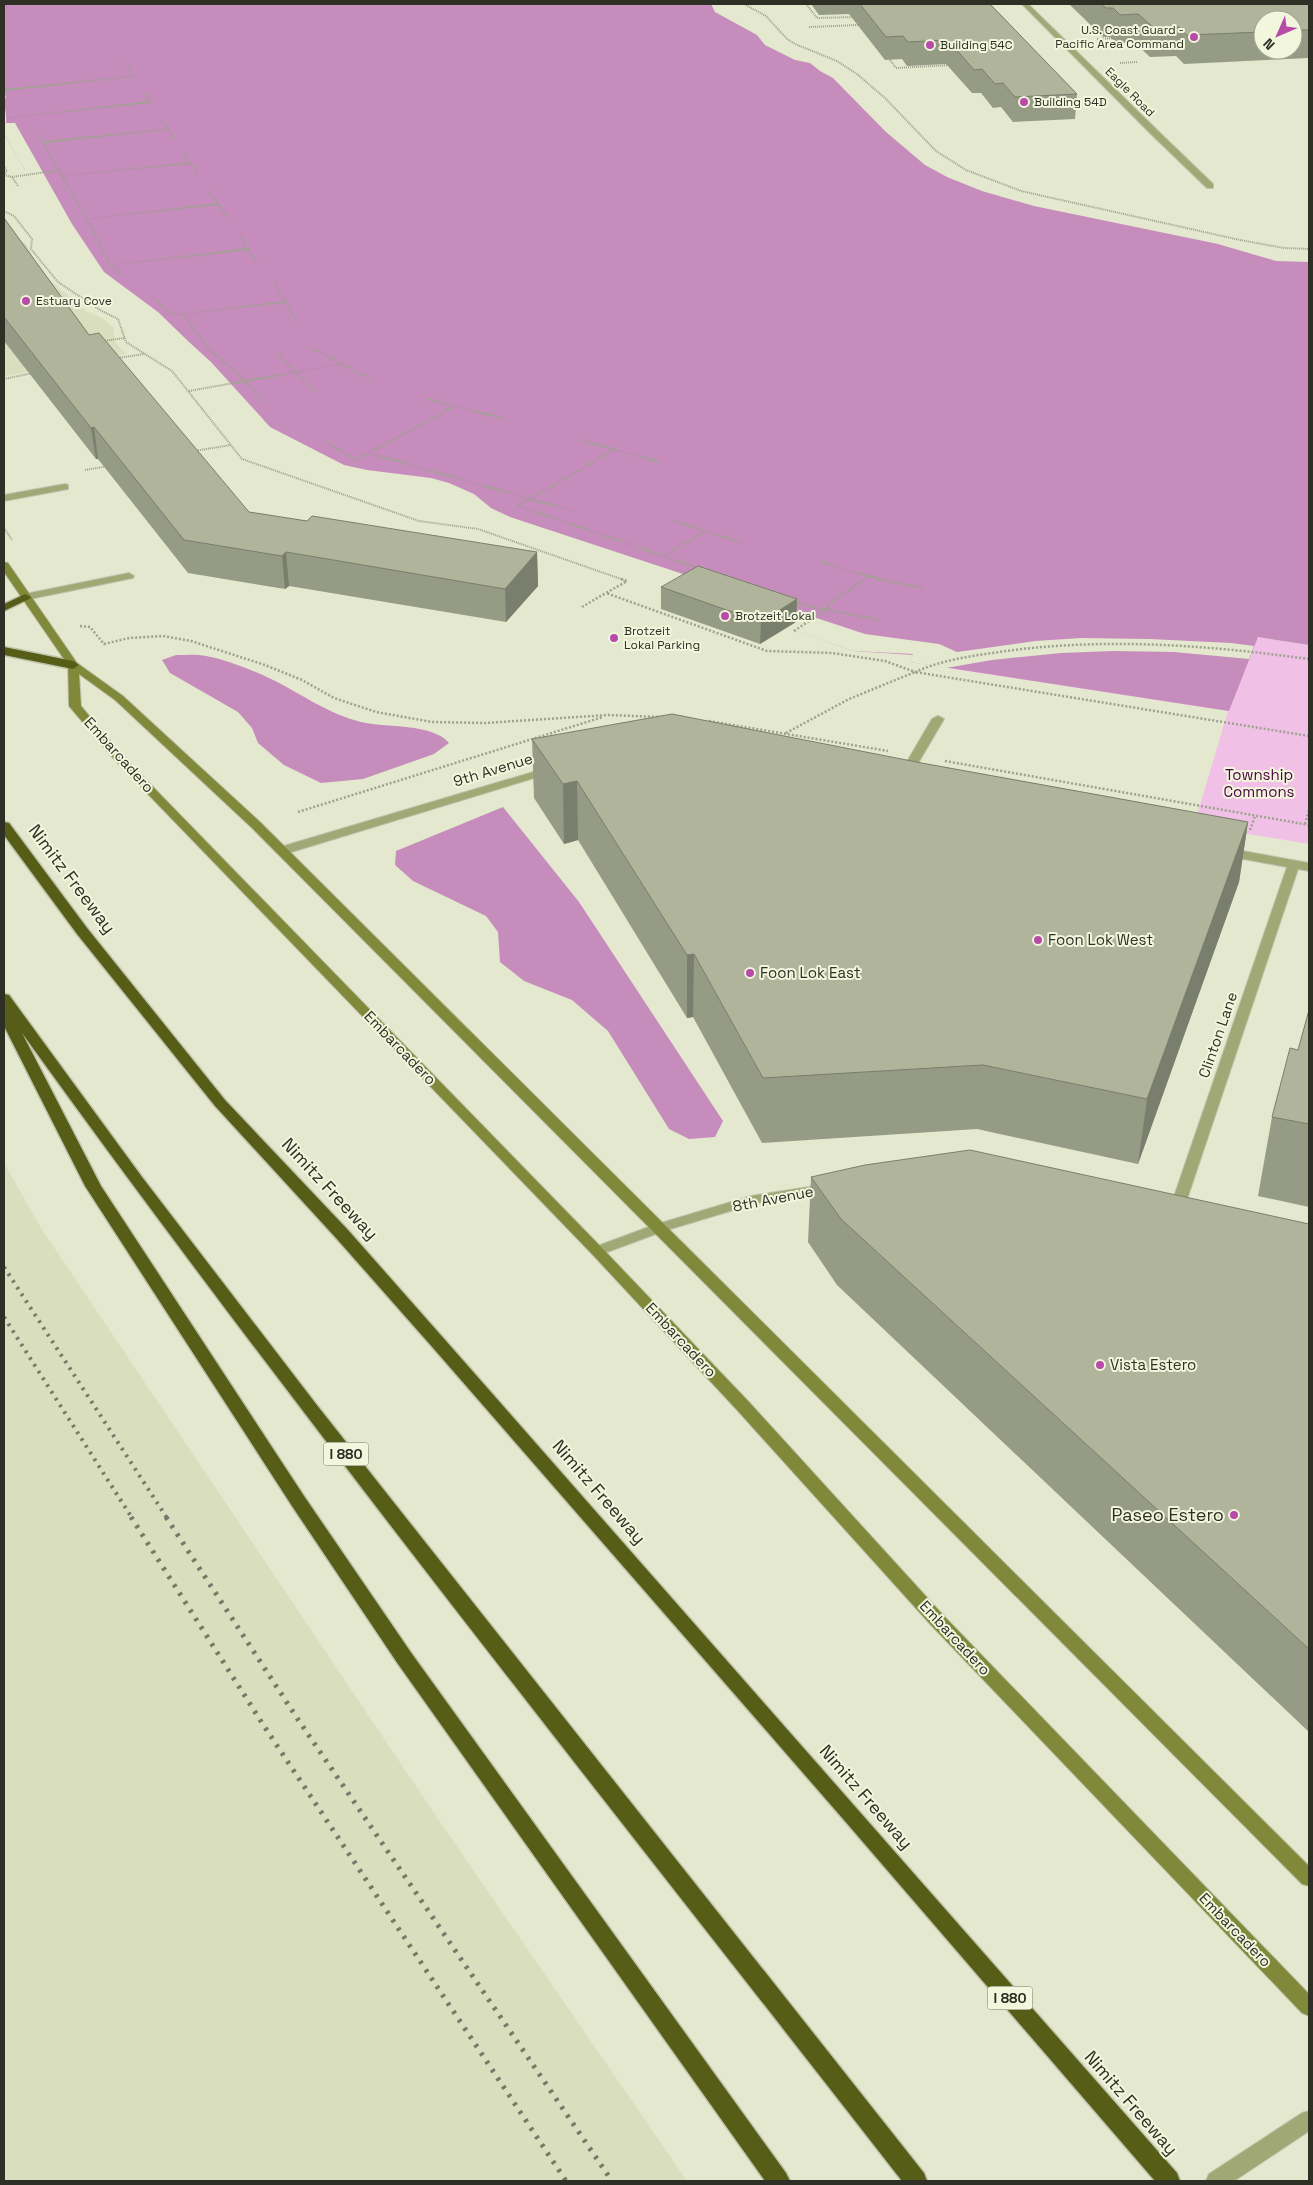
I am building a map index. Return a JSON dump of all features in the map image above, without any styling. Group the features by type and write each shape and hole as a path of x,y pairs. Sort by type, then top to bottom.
{"highway":[{"path":"4,608 25,597"},
{"path":"4,651 73,665"},
{"name":"Nimitz Freeway","path":"4,826 82,931 220,1103 355,1249 851,1814 1169,2181"},
{"name":"I 880","path":"4,998 120,1159 218,1288 916,2181"},
{"path":"4,1012 93,1186 298,1501 405,1659 778,2181"}],"main road":[{"path":"4,565 73,665 118,698 282,851 1307,1873"},
{"name":"Embarcadero","path":"73,665 75,706 117,756 597,1251 743,1406 938,1620 1309,2007"}],"street":[{"name":"Eagle Road","path":"1026,4 1210,186"},
{"path":"4,498 65,487"},
{"path":"25,597 130,576"},
{"path":"900,784 938,719"},
{"name":"9th Avenue","path":"282,851 562,767"},
{"path":"1212,849 1309,867"},
{"name":"Clinton Lane","path":"1174,1217 1294,864"},
{"name":"8th Avenue","path":"597,1251 659,1228 756,1200 839,1188"},
{"path":"1216,2181 1309,2120"}],"path":[{"path":"744,4 766,16 787,39 795,44 838,61 857,74 885,98 936,151 966,170 1021,191 1240,240 1284,248 1309,250"},
{"path":"806,4 817,18 858,16 861,20"},
{"path":"810,27 858,25"},
{"path":"890,60 896,68 954,65"},
{"path":"1120,63 1137,62"},
{"path":"4,90 135,76 126,63"},
{"path":"7,118 151,102 143,92"},
{"path":"164,121 175,139"},
{"path":"44,142 169,129"},
{"path":"38,134 64,176 109,264 115,266 122,277"},
{"path":"182,153 198,174"},
{"path":"64,176 190,163"},
{"path":"4,166 7,172 4,174 12,176 60,170"},
{"path":"966,170 975,168"},
{"path":"12,176 18,186"},
{"path":"209,191 227,217"},
{"path":"87,219 219,204"},
{"path":"4,211 14,216 32,239 31,249 58,282 100,310 118,318 126,342 172,371 242,459 419,521 478,529 627,582 582,607"},
{"path":"240,236 256,263"},
{"path":"112,265 249,249"},
{"path":"27,254 34,253"},
{"path":"274,282 298,324"},
{"path":"153,298 174,315 285,302"},
{"path":"183,314 209,349 246,381 263,402"},
{"path":"100,342 125,338"},
{"path":"307,346 373,380"},
{"path":"278,353 314,392"},
{"path":"116,358 145,354"},
{"path":"188,391 341,364"},
{"path":"4,379 41,372"},
{"path":"428,399 505,419"},
{"path":"326,442 356,460 456,406"},
{"path":"573,438 660,462"},
{"path":"187,452 231,445"},
{"path":"615,449 518,506 700,569"},
{"path":"369,453 576,512"},
{"path":"669,519 743,544"},
{"path":"664,556 706,531"},
{"path":"820,562 868,577 922,588"},
{"path":"794,631 827,610 829,604 868,577"},
{"path":"606,593 767,651 832,653 885,661 915,672 1309,736"},
{"path":"790,600 827,610 878,620"},
{"path":"104,644 129,638 163,636 191,641 265,665 302,680 334,698 368,710 432,722 485,723 608,715 662,717"},
{"path":"786,733 842,702 928,665 1004,650 1085,643 1153,644 1256,652 1309,659"},
{"path":"298,812 608,715"},
{"path":"700,720 786,733 1309,825"},
{"path":"1305,824 1309,810"}],"shaded area":[{"path":"4,4 711,4 715,12 757,35 765,45 795,60 810,63 833,78 886,132 925,165 947,177 982,191 1034,206 1218,244 1276,261 1309,262 1309,645 1258,637 1229,711 910,662 913,655 853,651 502,529 453,505 294,454 155,330 65,238 4,134 4,123 6,123 6,120 4,98 6,98 4,90"},
{"name":"Estuary Cove","path":"25,242 33,257 50,280 86,311 104,319 113,327 115,342 126,354 4,376 4,245"},
{"path":"176,655 203,655 231,663 271,679 337,714 371,724 408,727 432,732 449,743 434,754 363,779 321,783 284,765 258,743 252,728 238,712 170,673 162,660"},
{"path":"503,807 579,902 723,1121 715,1137 689,1139 669,1129 608,1031 572,1000 524,981 500,962 498,932 486,916 413,881 395,865 396,851"},
{"path":"4,1163 41,1228 438,1819 687,2181 4,2181"}],"green space":[{"name":"Township Commons","path":"1258,637 1309,645 1309,844 1194,825 1228,711 929,665 961,654"}],"pier":[{"path":"4,123 15,123 72,224 104,272 158,312 211,362 270,427 344,465 367,470 431,478 449,483 474,494 491,508 510,517 865,634 939,644 957,652 1035,641 1081,638 1231,643 1254,646 1249,659 1174,652 1113,651 1061,653 992,660 946,668 910,662 913,654 853,651 786,628 795,622 685,595 499,530 445,503 441,504 402,492 339,478 325,472 323,474 245,433 164,348 153,332 88,286 22,171 25,170 4,134"}],"building":[{"path":"860,4 990,4 1077,94 1015,97 1003,83 995,84 982,69 974,70 948,40 908,42 903,36 886,37"},
{"path":"1101,4 1309,4 1309,30 1303,30 1303,10 1253,10 1253,32 1187,35 1179,27 1154,28 1138,14 1120,15 1113,8 1106,8"},
{"path":"4,218 89,335 99,333 249,512 307,521 312,516 537,552 505,589 286,552 282,556 184,540 94,427 91,428 4,317"},
{"path":"698,566 797,599 761,622 661,587"},
{"path":"672,714 927,764 1248,822 1147,1099 983,1065 763,1078 694,954 687,955 577,781 563,784 532,739"},
{"path":"1309,1010 1309,1124 1272,1117 1290,1048 1298,1050"},
{"path":"970,1150 1309,1224 1309,1649 841,1219 811,1177 865,1165"}],"railway":[{"path":"4,1267 167,1518"},
{"path":"4,1317 132,1518"},
{"path":"131,1517 264,1726 566,2181"},
{"path":"166,1517 295,1715 612,2181"}],"place":[{"name":"U.S. Coast Guard - Pacific Area Command","path":"1194,37"},
{"name":"Building 54C","path":"930,45"},
{"name":"Building 54D","path":"1024,102"},
{"name":"Estuary Cove","path":"26,301"},
{"name":"Brotzeit Lokal","path":"725,616"},
{"name":"Brotzeit Lokal Parking","path":"614,638"},
{"name":"Foon Lok West","path":"1038,940"},
{"name":"Foon Lok East","path":"750,973"},
{"name":"Vista Estero","path":"1100,1365"},
{"name":"Paseo Estero","path":"1234,1515"}]}
